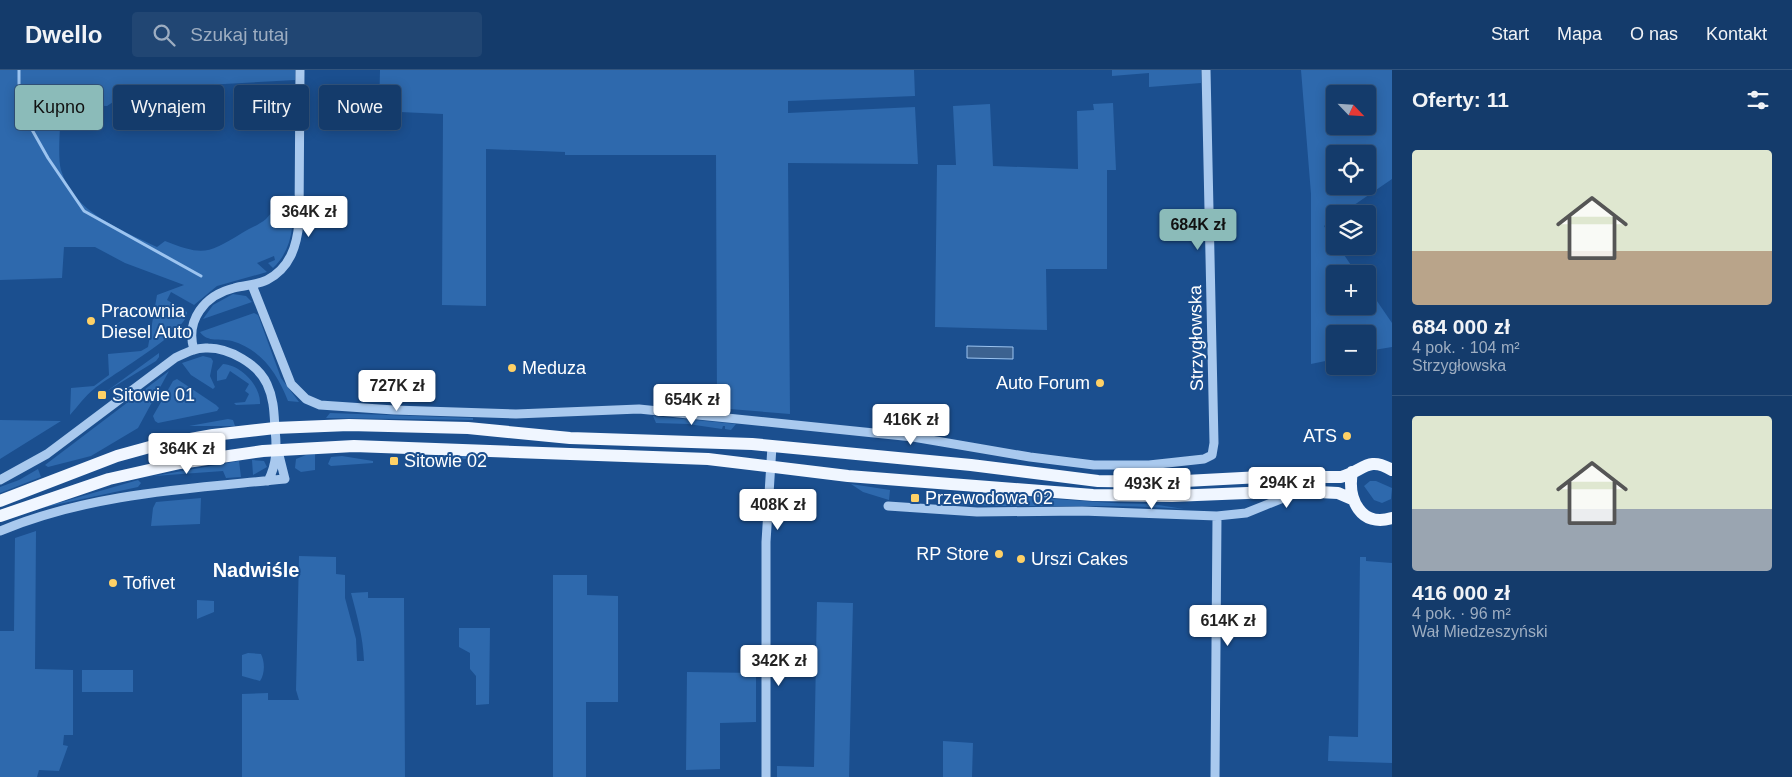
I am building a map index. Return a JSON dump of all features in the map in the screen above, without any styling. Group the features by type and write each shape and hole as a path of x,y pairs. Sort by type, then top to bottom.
{"main road":[{"path":"0,501 142,449 213,435 275,428 364,425 440,427 570,438 772,446 971,465 1098,481 1166,482 1267,477 1341,477 1358,467 1370,464 1382,464 1392,470"},
{"path":"0,516 60,494 134,473 192,460 277,450 354,446 678,458 770,466 848,476 1093,495 1172,496 1298,491 1338,493 1352,498"},
{"path":"1352,472 1350,491 1359,510 1369,517 1380,520 1392,518"}],"street":[{"path":"194,350 191,340 192,326 205,303 224,291 252,285 277,274 293,252 298,239 300,70"},
{"name":"Strzygłowska","path":"252,285 291,384 306,399 320,405 394,410 516,414 639,409 913,437 1094,465 1178,464 1204,460 1212,455 1214,418 1206,70"},
{"path":"0,480 37,462 175,358 194,350 215,348 240,358 254,367 267,384 274,406 277,450 285,479 125,495 77,506 0,531"},
{"path":"766,777 766,542 772,446"},
{"path":"268,481 274,469 277,450"},
{"path":"888,506 977,512 1082,511 1217,516 1246,513 1298,491"},
{"path":"1215,777 1217,516"}],"shaded area":[{"path":"0,70 295,70 295,80 205,85 113,85 113,102 107,106 103,106 103,85 15,85 15,130 60,130 61,170 67,185 76,198 100,218 157,247 165,241 197,251 213,249 266,219 272,212 275,196 294,195 289,243 280,260 273,268 268,263 275,260 274,256 257,263 267,272 217,286 194,305 171,292 167,300 187,312 184,320 176,330 148,352 94,389 70,415 71,388 94,386 109,375 108,354 141,351 148,347 157,295 184,285 125,263 95,247 64,247 62,278 0,280"},
{"path":"380,70 914,70 915,96 788,101 788,113 915,107 918,164 788,163 790,414 717,408 716,155 565,155 565,152 486,149 486,306 442,305 443,114 401,112 401,85 380,85"},
{"path":"1112,70 1201,70 1201,83 1149,87 1149,73 1112,76"},
{"path":"1301,70 1392,70 1392,179 1376,190 1376,145 1326,145 1326,195 1369,195 1354,205 1326,205 1326,225 1324,226 1326,229 1326,255 1344,255 1351,265 1326,265 1326,315 1376,315 1376,300 1392,323 1392,347 1376,350 1376,325 1326,325 1326,361 1311,364 1311,194"},
{"path":"1113,103 1116,170 1107,170 1107,269 1046,269 1047,330 935,327 937,165 956,165 953,106 990,104 993,166 1078,169 1077,111 1094,110 1093,104"},
{"path":"233,294 246,296 252,302 203,319 213,305"},
{"path":"254,313 258,315 281,378 299,402 288,401 273,372 252,350 232,341 207,338 200,332"},
{"path":"967,346 1013,347 1013,359 967,358"},
{"path":"159,353 156,361 107,391"},
{"path":"203,356 211,358 213,361 210,376 215,387 213,389 191,375 182,363"},
{"path":"223,364 237,368 249,378 257,390 260,404 236,405 234,403 245,402 249,394 245,391 249,384 230,371 226,379 217,381 217,371"},
{"path":"169,371 138,428 91,456 48,467 45,465"},
{"path":"177,379 216,405 219,408 217,411 158,423 155,421 153,416 173,381"},
{"path":"330,413 473,418 473,420 326,418"},
{"path":"653,416 736,424 731,430 725,429 725,426 722,429 688,424 656,423"},
{"path":"228,419 233,420 235,426 189,426"},
{"path":"0,420 61,421 0,459"},
{"path":"315,454 315,470 301,472 295,468 296,459"},
{"path":"342,456 373,461 373,463 331,466 328,464 331,457"},
{"path":"438,456 466,456 466,459 412,462 412,459"},
{"path":"252,460 264,461 267,467 253,475"},
{"path":"239,461 241,477 226,478 223,471 154,476"},
{"path":"38,469 41,477 0,493 0,487 19,480"},
{"path":"138,480 141,483 138,487 41,508"},
{"path":"1370,481 1376,481 1392,488 1391,499 1382,503 1374,500 1364,486"},
{"path":"851,484 890,490 889,500 863,492"},
{"path":"954,492 1152,504 1184,509 1126,506 953,504"},
{"path":"201,498 200,524 151,526 153,508 156,502"},
{"path":"36,531 35,669 73,670 73,735 64,735 63,745 68,746 59,771 39,770 37,777 0,777 0,631 14,631 15,538"},
{"path":"299,556 336,557 336,574 345,575 345,598 356,639 357,661 364,661 359,626 351,593 368,592 368,598 404,598 405,777 242,777 242,694 268,693 268,700 299,700 296,690"},
{"path":"1360,557 1366,557 1366,561 1392,563 1392,763 1328,761 1329,736 1358,737"},
{"path":"553,575 587,575 587,595 618,596 618,702 586,702 586,777 553,777"},
{"path":"197,600 214,601 214,612 197,619"},
{"path":"817,602 853,603 849,777 777,777 777,766 814,767"},
{"path":"459,628 490,628 489,704 476,705 476,676 470,669 470,653 459,647"},
{"path":"248,653 261,654 264,668 260,681 242,676 242,655"},
{"path":"82,670 133,670 133,692 82,692"},
{"path":"687,672 756,673 756,722 720,723 720,769 686,770"},
{"path":"943,741 973,743 972,777 943,777"}],"waterway":[{"path":"19,70 19,84"},
{"path":"32,130 48,158 84,211 201,276"}],"place":[{"name":"Pracownia Diesel Auto","path":"91,321"},
{"name":"Meduza","path":"512,368"},
{"name":"Auto Forum","path":"1100,383"},
{"name":"Sitowie 01","path":"102,395"},
{"name":"ATS","path":"1347,436"},
{"name":"Sitowie 02","path":"394,461"},
{"name":"Przewodowa 02","path":"915,498"},
{"name":"RP Store","path":"999,554"},
{"name":"Urszi Cakes","path":"1021,559"},
{"name":"Tofivet","path":"113,583"}],"district":[{"name":"Nadwiśle","path":"256,570"}]}
